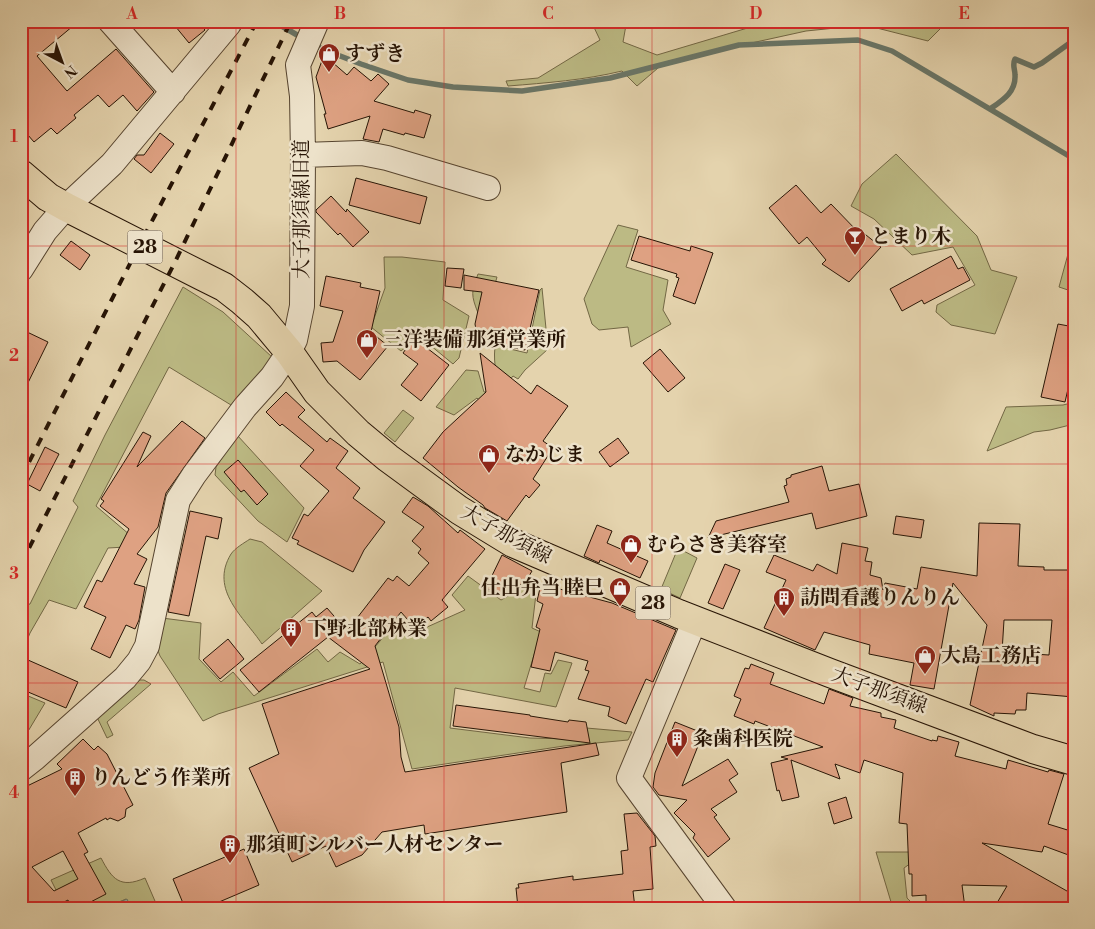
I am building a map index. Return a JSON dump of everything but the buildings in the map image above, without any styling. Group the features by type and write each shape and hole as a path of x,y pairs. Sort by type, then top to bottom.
{"main road":[{"name":"大子那須線","path":"21,174 48,197 224,287 242,300 259,316 289,352 318,392 343,420 388,458 459,510 512,543 695,620 830,673 1033,749 1074,761"}],"street":[{"path":"110,21 173,92"},
{"path":"21,269 45,231 66,207 112,164 229,24"},
{"name":"大子那須線旧道","path":"21,769 125,678 139,661 147,646 178,500 194,475 289,352 295,340 302,306 303,155 300,60 316,26"},
{"path":"303,155 362,153 387,158 488,188"},
{"path":"695,620 629,778 724,908"}],"shaded area":[{"path":"591,21 634,21 626,25 623,42 657,55 771,21 948,21 928,41 865,25 806,31 665,62 637,86 622,71 580,79 508,86 506,81 538,78 600,40"},
{"path":"896,154 977,236 991,270 1017,277 995,334 951,325 936,312 937,305 975,285 953,247 912,255 874,219 851,206 862,184"},
{"path":"618,225 638,230 626,267 668,280 663,310 671,324 631,347 628,327 599,330 592,324 584,299"},
{"path":"1074,247 1074,292 1059,287 1068,254"},
{"path":"384,257 445,262 443,300 469,316 459,358 453,364 419,336 401,351 371,327 385,288"},
{"path":"478,274 497,277 490,302 478,313 473,294"},
{"path":"183,287 223,312 272,357 268,364 231,405 169,367 96,506 137,541 126,547 108,548 76,609 49,600 30,633 21,655 21,617 27,605 30,604 78,507 73,501 105,435"},
{"path":"542,288 548,349 518,379 513,376 502,389 498,420 477,398 454,415 436,407 466,370 478,371 484,392 498,391 495,360 496,342 505,342 506,348 527,353"},
{"path":"1074,396 1074,424 1034,432 987,451 1006,407 1063,405 1071,403"},
{"path":"403,410 414,418 395,442 384,433"},
{"path":"237,435 304,508 287,542 258,521 215,475 216,467"},
{"path":"250,539 262,542 322,591 262,644 238,613 226,591 224,579 225,567 231,554"},
{"path":"678,548 697,558 680,598 661,589"},
{"path":"468,576 501,600 532,583 537,585 532,628 541,632 524,688 540,692 545,673 551,674 558,660 572,663 556,707 455,688 450,728 530,738 571,739 575,727 632,732 628,740 564,746 412,769 383,662 218,714 203,721 160,656 157,648 162,618 201,623 199,659 221,682 233,672 254,696 317,649 328,662 340,652 360,664 401,617 416,632 465,610 452,595"},
{"path":"138,680 144,680 151,684 107,722 113,735 107,738 96,715"},
{"path":"21,693 45,703 21,743"},
{"path":"876,852 911,852 911,863 904,868 907,898 917,908 896,908 891,902"},
{"path":"101,858 109,872 118,880 129,882 145,878 158,908 131,908 126,899 105,908 65,908 51,880"},
{"path":"127,899 131,908 105,908"}],"waterway":[{"path":"273,21 304,39"},
{"path":"312,43 322,49 408,80 453,87 522,91 610,78 739,45 858,40 892,51 1074,159"},
{"path":"990,109 1011,91 1015,81 1015,59 1034,67 1074,40"}],"railway":[{"path":"21,478 140,244 257,21"},
{"path":"21,564 175,262 291,21"}],"place":[{"name":"すずき","path":"329,73"},
{"name":"とまり木","path":"855,256"},
{"name":"三洋装備 那須営業所","path":"367,359"},
{"name":"なかじま","path":"489,474"},
{"name":"むらさき美容室","path":"631,564"},
{"name":"仕出弁当 睦巳","path":"620,607"},
{"name":"訪問看護りんりん","path":"784,617"},
{"name":"下野北部林業","path":"291,648"},
{"name":"大島工務店","path":"925,675"},
{"name":"粂歯科医院","path":"677,758"},
{"name":"りんどう作業所","path":"75,797"},
{"name":"那須町シルバー人材センター","path":"230,864"}]}
